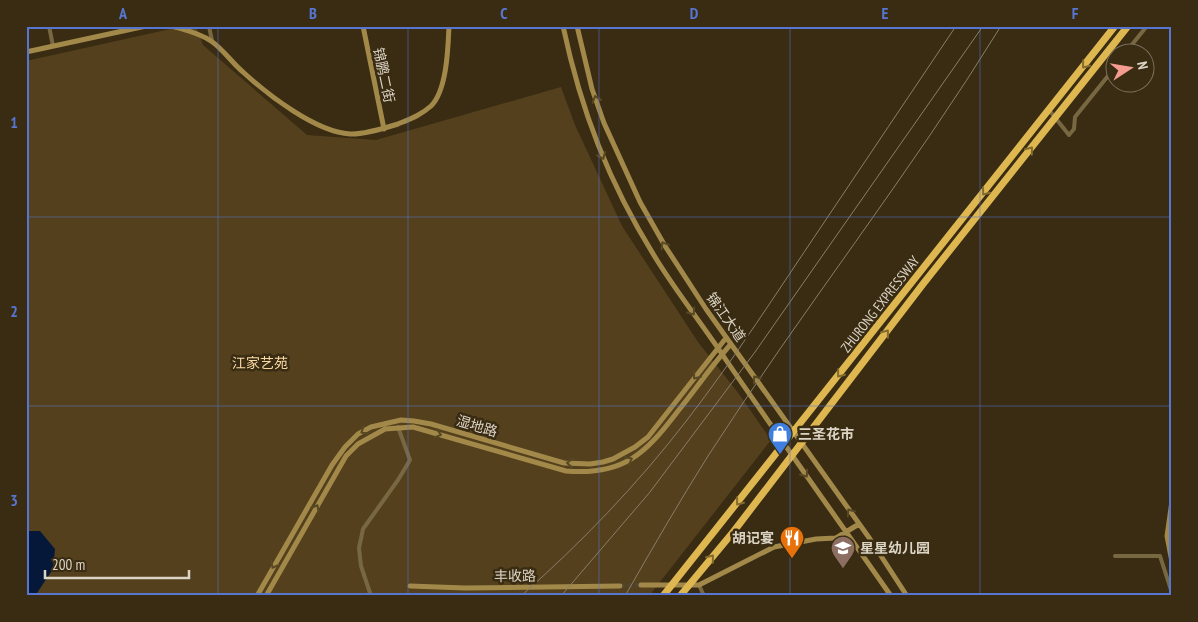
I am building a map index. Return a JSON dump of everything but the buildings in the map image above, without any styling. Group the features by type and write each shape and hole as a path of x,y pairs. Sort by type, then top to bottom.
{"highway":[{"name":"ZHURONG EXPRESSWAY","path":"663,596 1115,26"},
{"name":"ZHURONG EXPRESSWAY","path":"680,596 734,531 923,284 1128,26"}],"street":[{"path":"49,26 53,46"},
{"path":"26,52 146,26"},
{"path":"172,26 191,31 212,41 243,72 274,98 322,128 351,134 384,128 416,117 432,105 442,85 447,58 449,26"},
{"path":"209,26 212,41"},
{"name":"锦鹏二街","path":"363,26 384,128"},
{"name":"锦江大道","path":"563,26 579,92 594,138 633,219 690,311 718,348 891,596"},
{"name":"锦江大道","path":"577,26 592,89 604,123 636,194 665,246 726,338 859,524 907,596"},
{"path":"1134,42 1146,26"},
{"path":"1047,108 1069,135 1074,129 1075,117 1106,78"},
{"name":"湿地路","path":"257,596 323,481 345,447 358,434 371,427 397,421 414,421 431,424 564,463 590,464 614,459 648,437 726,338"},
{"name":"湿地路","path":"266,596 346,456 358,444 372,435 385,429 413,427 554,468 578,472 600,471 628,462 656,440 731,344"},
{"path":"371,596 361,566 359,548 363,529 410,460 397,421"},
{"path":"516,457 518,450"},
{"path":"1172,501 1167,536 1172,562"},
{"path":"641,585 699,585 774,547 816,539 836,538 859,524"},
{"path":"1115,556 1160,556 1172,593"},
{"path":"699,585 704,596"},
{"name":"丰收路","path":"410,586 466,588 620,586"}],"green space":[{"name":"江家艺苑","path":"184,26 196,26 203,45 307,135 376,140 561,87 575,125 622,226 698,342 739,394 771,440 649,596 26,596 26,61"}],"water":[{"path":"26,531 40,531 55,549 53,569 35,596 26,596"}],"tunnel":[{"path":"620,586 641,585"}],"railway":[{"path":"521,596 565,555 629,490 687,420 756,325 956,26"},
{"path":"561,596 650,492 755,352 983,26"},
{"path":"625,596 708,456 930,135 1001,26"}],"place":[{"name":"三圣花市","path":"780,455"},
{"name":"胡记宴","path":"792,559"},
{"name":"星星幼儿园","path":"843,569"}]}
